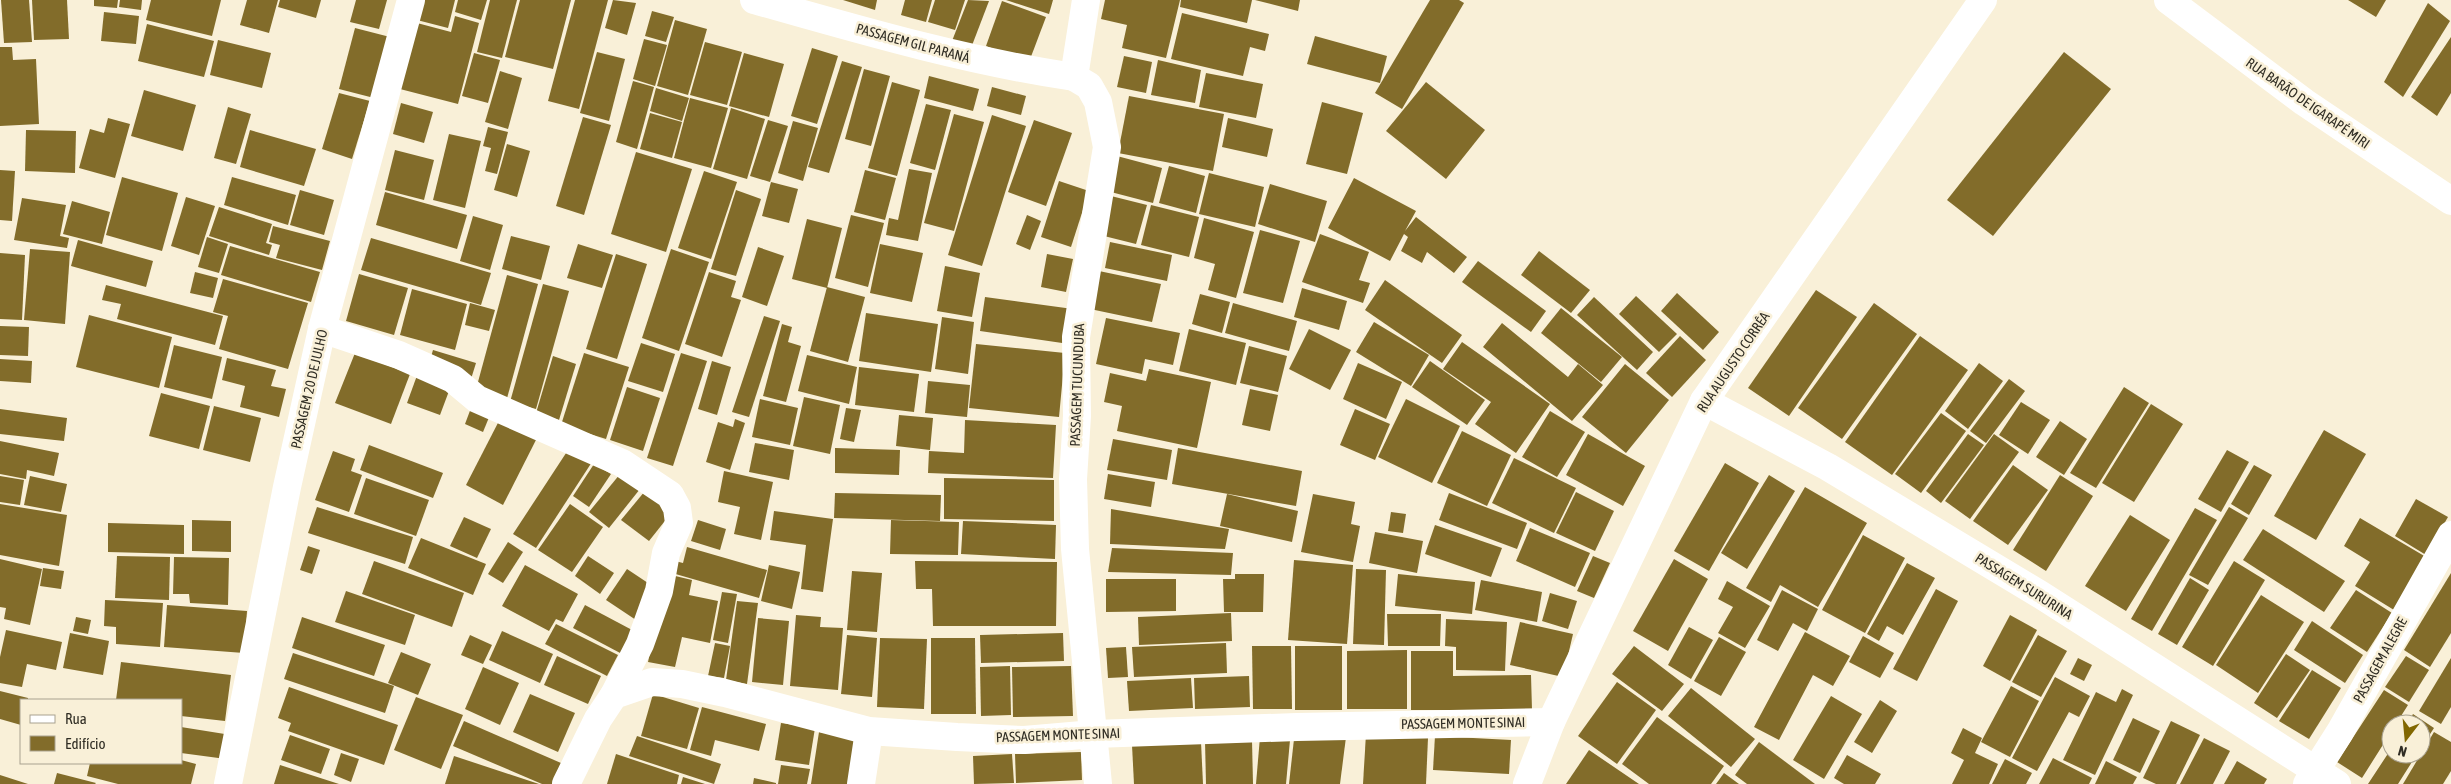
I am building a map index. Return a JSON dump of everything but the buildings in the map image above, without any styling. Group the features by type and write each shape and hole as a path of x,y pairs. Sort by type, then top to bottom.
{"street":[{"name":"PASSAGEM 20 DE JULHO","path":"228,784 287,487 322,329 411,0"},
{"name":"PASSAGEM GIL PARANÁ","path":"754,0 946,54 1014,68 1074,77"},
{"path":"1074,77 1086,0"},
{"name":"RUA AUGUSTO CORRÊA","path":"1527,784 1551,722 1704,401 1983,0"},
{"name":"RUA BARÃO DE IGARAPÉ MIRI","path":"2168,0 2304,102 2451,201"},
{"name":"PASSAGEM TUCUNDUBA","path":"1074,77 1089,86 1098,102 1106,147 1076,337 1077,416 1073,479 1075,549 1098,784"},
{"path":"322,329 399,355 453,380 477,399 622,463 670,495 678,508 679,523 666,553 658,591 640,644 614,695 598,719 566,784"},
{"name":"PASSAGEM SURURINA","path":"1704,401 1828,467 2041,595 2320,780"},
{"name":"PASSAGEM ALEGRE","path":"2320,780 2451,535"},
{"name":"PASSAGEM MONTE SINAI","path":"614,695 652,682 682,684 869,730 1024,740 1094,734 1451,723 1551,722"},
{"path":"862,784 869,730"}]}
